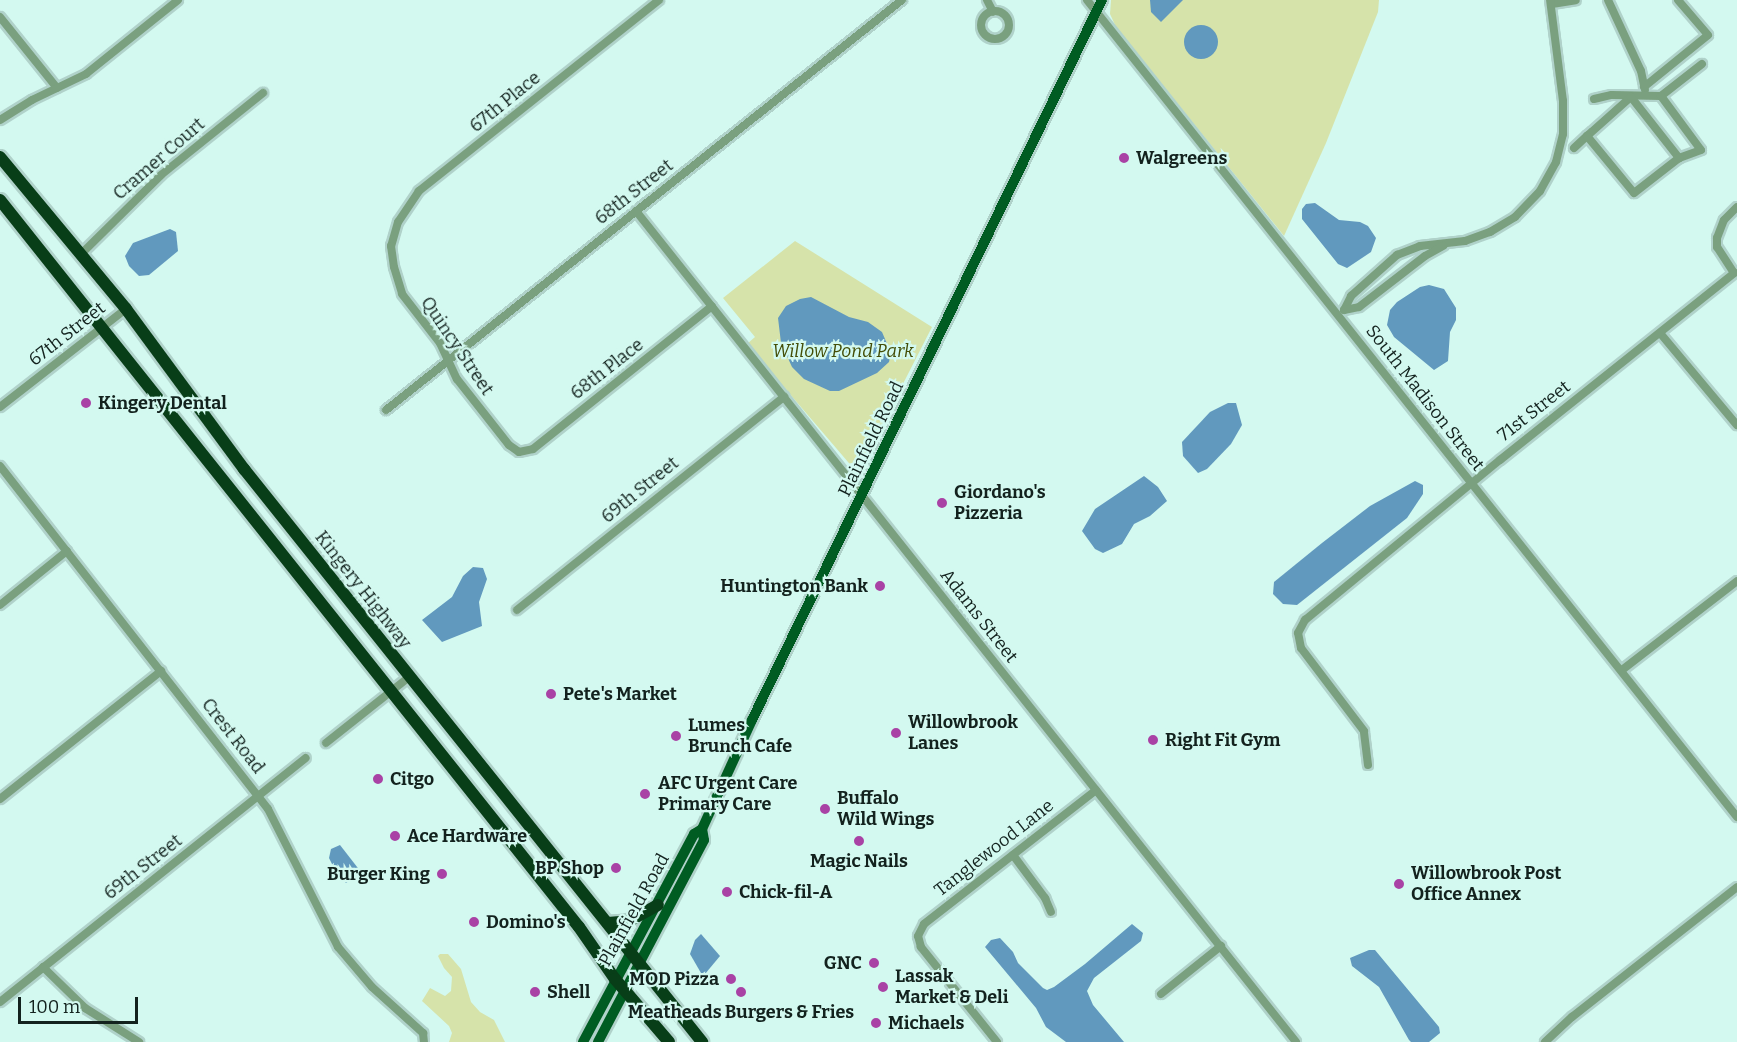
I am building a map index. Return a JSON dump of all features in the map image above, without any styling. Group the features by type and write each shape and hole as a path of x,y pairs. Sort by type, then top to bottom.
{"highway":[{"name":"Kingery Highway","path":"0,156 126,309 244,469 409,677 632,951 702,1042"},
{"path":"0,200 579,927 615,979 669,1042"},
{"path":"608,923 629,921 658,905"}],"main road":[{"name":"Plainfield Road","path":"583,1042 694,834 702,829 1102,0"},
{"name":"Plainfield Road","path":"598,1042 704,840 702,829"}],"street":[{"path":"0,120 13,110 86,74 178,0"},
{"name":"67th Place","path":"391,246 404,211 419,191 659,0"},
{"name":"68th Street","path":"386,410 903,0"},
{"path":"987,0 993,12"},
{"name":"South Madison Street","path":"1087,0 1737,817"},
{"path":"1446,244 1425,256 1359,307 1344,310 1351,296 1392,259 1420,246 1446,244 1490,232 1515,217 1533,200 1556,162 1563,134 1564,113 1552,30 1551,2 1576,0"},
{"path":"1608,0 1641,70 1646,97"},
{"path":"1644,87 1708,35 1678,0"},
{"path":"0,17 57,88"},
{"path":"1594,99 1612,94 1631,97 1661,96 1702,64"},
{"name":"Cramer Court","path":"81,254 161,175 263,93"},
{"path":"1587,136 1634,193 1679,158 1701,150 1661,96"},
{"path":"1631,97 1679,158"},
{"path":"1574,148 1631,97"},
{"name":"71st Street","path":"1368,765 1364,731 1301,648 1298,633 1305,620 1734,273 1721,255 1717,238 1724,220 1737,207"},
{"name":"Adams Street","path":"636,211 1296,1042"},
{"name":"Quincy Street","path":"391,246 395,274 402,294 440,343 457,379 509,445 519,452"},
{"name":"68th Place","path":"519,452 533,449 712,306"},
{"name":"67th Street","path":"0,407 126,309"},
{"path":"1660,333 1737,425"},
{"name":"69th Street","path":"517,610 784,396"},
{"name":"Crest Road","path":"0,466 258,796 280,831 317,910 338,947 372,987 423,1038"},
{"path":"0,605 67,551"},
{"path":"1622,670 1737,581"},
{"path":"0,799 161,670"},
{"path":"326,743 409,677"},
{"name":"69th Street","path":"0,1002 306,758"},
{"name":"Tanglewood Lane","path":"997,1042 921,947 918,936 924,924 1096,790"},
{"path":"1013,855 1046,898 1051,912"},
{"path":"1545,1042 1572,1017 1737,887"},
{"path":"1161,994 1221,946"},
{"path":"43,967 85,1008 139,1042"}],"green space":[{"path":"1111,0 1379,0 1378,12 1326,143 1284,236 1116,27 1110,14"},
{"name":"Willow Pond Park","path":"795,241 932,327 859,470 854,469 747,344 755,337 723,298"},
{"path":"448,954 461,969 471,1002 480,1012 494,1020 505,1042 449,1042 452,1033 449,1026 422,1001 430,988 445,996 451,991 452,977 444,968 438,956"}],"water":[{"path":"1150,0 1183,0 1161,22 1151,12"},
{"path":"1201,25 1213,30 1218,42 1213,54 1201,59 1189,54 1184,42 1189,30"},
{"path":"1315,203 1339,220 1360,222 1368,226 1376,238 1371,252 1347,268 1338,264 1302,219 1302,209 1306,204"},
{"path":"170,229 176,232 178,251 149,275 139,276 129,266 125,256 133,243"},
{"path":"1429,285 1444,289 1456,308 1456,320 1450,332 1448,361 1434,370 1394,337 1387,325 1390,310 1397,302 1420,287"},
{"path":"811,297 849,317 868,322 882,332 891,353 889,362 877,373 839,391 830,391 804,379 792,367 781,343 778,318 786,306 800,299"},
{"path":"1228,403 1236,403 1242,425 1231,444 1207,469 1198,473 1183,456 1182,442 1210,412"},
{"path":"1144,476 1158,487 1167,501 1150,516 1134,524 1122,544 1103,553 1095,549 1082,531 1095,509"},
{"path":"1415,481 1423,485 1423,494 1407,518 1297,605 1283,604 1273,594 1274,582 1322,543 1370,506"},
{"path":"473,567 483,568 487,579 479,602 482,626 442,642 422,620 452,597 463,576"},
{"path":"340,845 361,872 346,883 337,874 329,858 331,849"},
{"path":"1132,924 1143,933 1141,941 1094,978 1087,991 1093,1005 1124,1042 1066,1042 1046,1027 1036,1008 985,947 991,940 1000,938 1013,952 1018,963 1047,990 1085,964"},
{"path":"701,934 720,956 705,974 701,973 690,954 695,940"},
{"path":"1369,950 1375,950 1439,1027 1440,1033 1429,1042 1411,1042 1379,987 1352,966 1350,958"}],"place":[{"name":"Walgreens","path":"1124,158"},
{"name":"Kingery Dental","path":"86,403"},
{"name":"Giordano's Pizzeria","path":"942,503"},
{"name":"Huntington Bank","path":"880,586"},
{"name":"Pete's Market","path":"551,694"},
{"name":"Willowbrook Lanes","path":"896,733"},
{"name":"Lumes Brunch Cafe","path":"676,736"},
{"name":"Right Fit Gym","path":"1153,740"},
{"name":"Citgo","path":"378,779"},
{"name":"AFC Urgent Care Primary Care","path":"645,794"},
{"name":"Buffalo Wild Wings","path":"825,809"},
{"name":"Ace Hardware","path":"395,836"},
{"name":"Magic Nails","path":"859,841"},
{"name":"BP Shop","path":"616,868"},
{"name":"Burger King","path":"442,874"},
{"name":"Willowbrook Post Office Annex","path":"1399,884"},
{"name":"Chick-fil-A","path":"727,892"},
{"name":"Domino's","path":"474,922"},
{"name":"GNC","path":"874,963"},
{"name":"MOD Pizza","path":"731,979"},
{"name":"Lassak Market & Deli","path":"883,987"},
{"name":"Shell","path":"535,992"},
{"name":"Meatheads Burgers & Fries","path":"741,992"},
{"name":"Michaels","path":"876,1023"}]}
